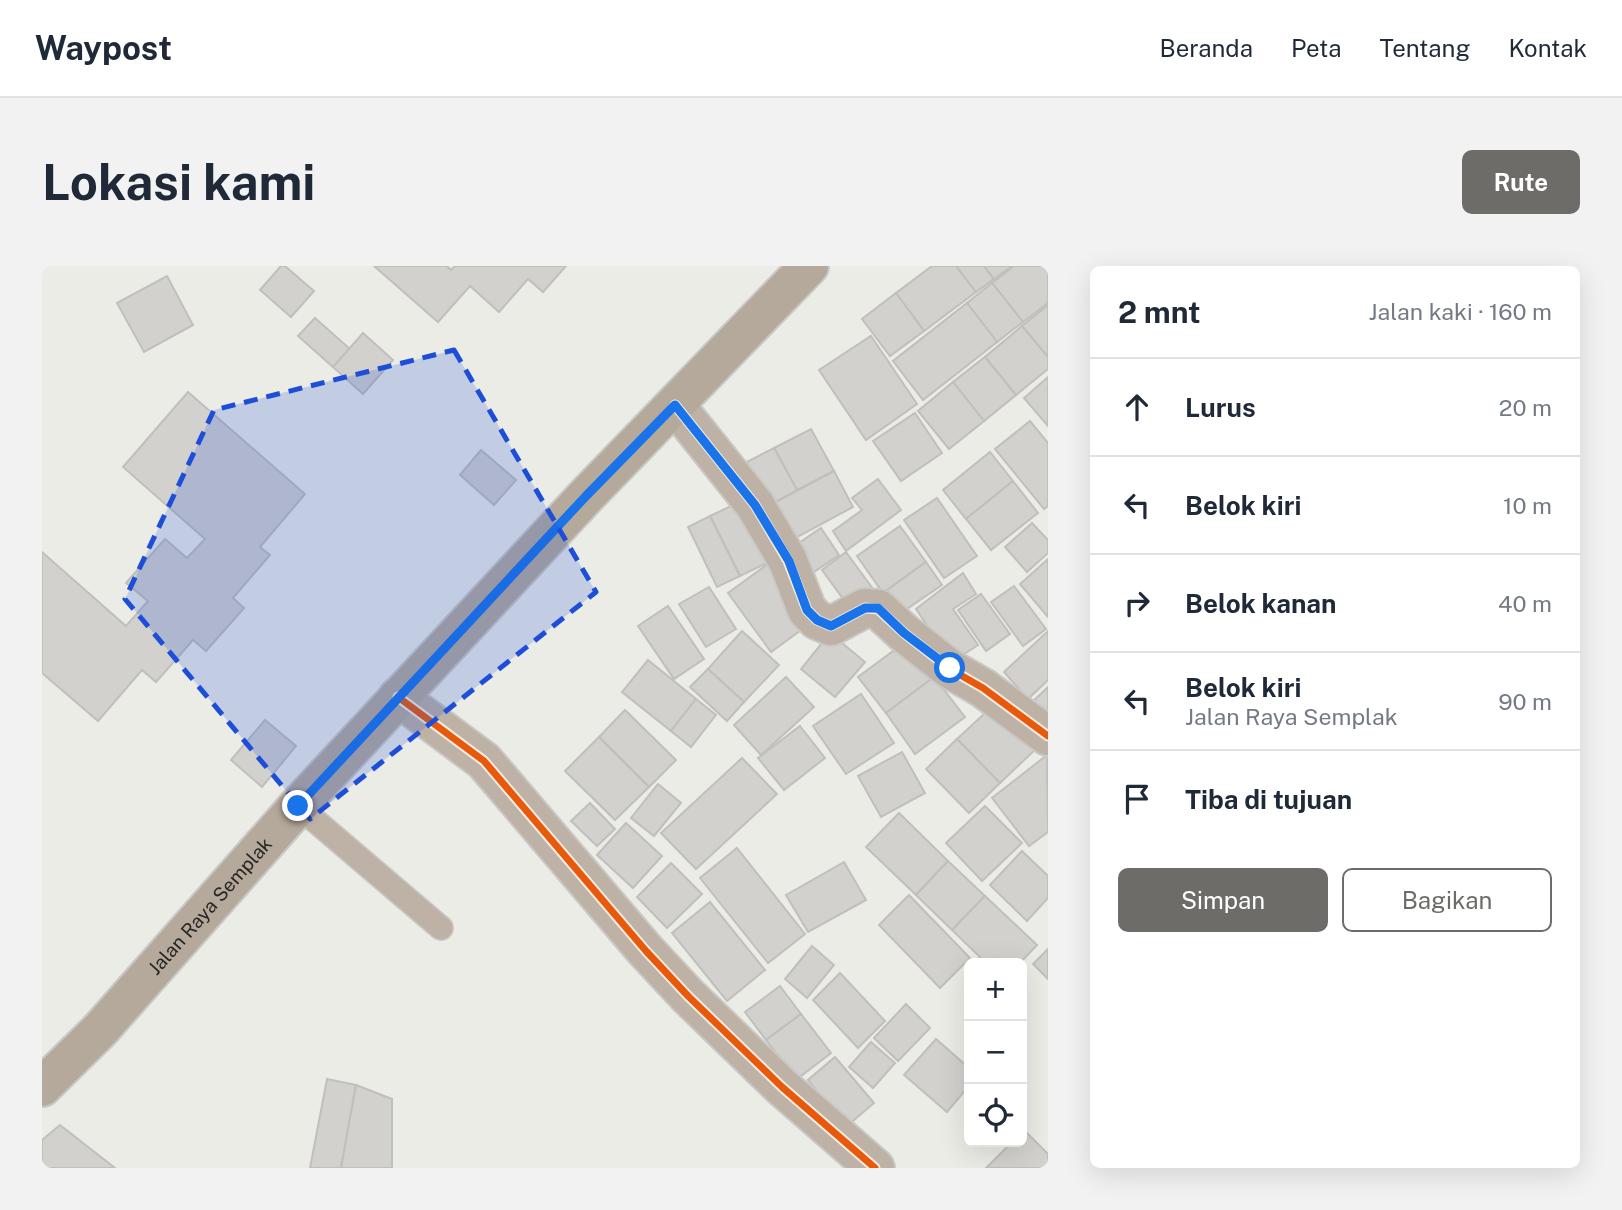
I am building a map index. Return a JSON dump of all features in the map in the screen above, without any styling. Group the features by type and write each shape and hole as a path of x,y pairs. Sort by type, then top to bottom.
{"main road":[{"name":"Jalan Raya Semplak","path":"42,1087 100,1030 398,697 586,496 809,266"}],"street":[{"path":"675,405 755,505 789,561 807,610 817,620 831,626 865,608 878,608 904,633 950,668 983,688 1048,736"},
{"path":"398,697 484,761 688,996 782,1087 875,1168"}],"lane":[{"path":"298,806 441,929"}],"highlighted area":[{"path":"454,350 596,592 310,819 125,599 214,410"}],"building":[{"path":"281,266 285,266 314,291 291,317 260,290"},
{"path":"374,266 447,266 451,270 455,266 566,266 543,292 528,279 499,312 470,286 438,322"},
{"path":"932,266 956,266 976,292 924,331 896,293"},
{"path":"956,266 984,266 994,279 976,292"},
{"path":"984,266 1012,266 994,279"},
{"path":"1014,266 1048,266 1048,303 1023,322 992,283"},
{"path":"167,276 193,325 144,352 117,303"},
{"path":"992,283 1023,322 997,342 967,303"},
{"path":"896,293 924,331 890,356 862,319"},
{"path":"967,303 997,342 923,400 893,361"},
{"path":"1048,305 1048,357 1022,326"},
{"path":"315,318 350,349 333,367 298,336"},
{"path":"1022,326 1048,357 1048,369 1016,395 985,357"},
{"path":"363,333 393,360 363,394 333,367"},
{"path":"871,336 917,404 866,440 819,370"},
{"path":"985,357 1016,395 984,421 953,382"},
{"path":"1048,377 1048,426 1024,398"},
{"path":"953,382 984,421 949,449 918,411"},
{"path":"188,392 305,494 260,547 270,555 233,598 244,608 206,651 193,640 156,682 142,670 98,721 42,673 42,552 126,626 148,601 126,583 165,539 187,558 205,539 123,467"},
{"path":"915,413 942,453 901,481 873,441"},
{"path":"1030,421 1048,443 1048,506 1044,509 995,449"},
{"path":"811,429 834,471 797,490 774,448"},
{"path":"774,448 797,490 770,505 747,462"},
{"path":"481,450 516,480 494,505 460,475"},
{"path":"990,452 1013,481 966,519 943,490"},
{"path":"834,471 853,507 790,541 770,505"},
{"path":"878,479 901,510 846,551 833,531 862,510 852,498"},
{"path":"1013,481 1038,513 991,550 966,519"},
{"path":"748,498 777,558 740,576 710,516"},
{"path":"937,498 977,556 944,578 904,520"},
{"path":"710,516 740,576 717,587 688,527"},
{"path":"1032,523 1048,540 1048,553 1027,572 1005,547"},
{"path":"900,526 926,562 883,593 857,556"},
{"path":"821,528 839,555 808,576 790,549"},
{"path":"846,552 876,593 852,611 822,570"},
{"path":"1048,559 1048,617 1020,584"},
{"path":"926,562 942,585 898,615 883,593"},
{"path":"769,563 812,622 771,652 728,593"},
{"path":"963,573 976,594 953,609 978,645 952,662 916,609"},
{"path":"1014,586 1046,629 1023,646 991,602"},
{"path":"709,587 736,629 706,647 679,604"},
{"path":"981,594 1010,634 986,651 958,610"},
{"path":"668,606 704,659 674,679 638,626"},
{"path":"742,631 779,665 744,702 708,669"},
{"path":"1048,631 1048,680 1028,699 1004,672"},
{"path":"830,633 865,662 835,697 801,669"},
{"path":"908,640 934,677 886,713 858,677"},
{"path":"648,660 696,699 671,731 622,692"},
{"path":"708,669 744,702 727,721 690,687"},
{"path":"786,677 814,707 761,755 734,725"},
{"path":"934,677 965,717 915,754 886,713"},
{"path":"1048,687 1048,724 1029,705"},
{"path":"861,694 894,743 846,774 813,726"},
{"path":"696,699 716,715 691,747 671,731"},
{"path":"996,703 1038,747 1000,783 957,739"},
{"path":"625,710 676,760 649,787 599,737"},
{"path":"265,720 296,746 262,787 231,760"},
{"path":"800,726 825,758 784,790 758,758"},
{"path":"599,737 649,787 615,820 565,771"},
{"path":"957,739 1000,783 969,813 926,769"},
{"path":"902,752 925,793 881,817 858,776"},
{"path":"1047,755 1048,832 1029,846 992,798"},
{"path":"742,758 777,794 696,869 661,833"},
{"path":"658,784 681,803 654,836 631,818"},
{"path":"590,803 615,829 597,846 571,821"},
{"path":"985,806 1022,843 982,881 946,843"},
{"path":"899,813 948,861 916,895 866,847"},
{"path":"626,823 662,856 633,888 597,855"},
{"path":"737,848 805,934 768,963 700,878"},
{"path":"1022,851 1048,876 1048,898 1027,921 990,885"},
{"path":"948,861 985,896 952,930 916,895"},
{"path":"844,862 866,900 808,932 786,895"},
{"path":"671,863 702,894 667,928 637,897"},
{"path":"909,895 970,958 964,958 964,964 940,988 879,925"},
{"path":"985,896 1037,945 1025,958 981,958 952,930"},
{"path":"710,902 765,970 727,1001 672,933"},
{"path":"812,946 834,965 807,998 785,979"},
{"path":"1048,949 1048,979 1033,964"},
{"path":"840,973 885,1021 858,1048 813,1000"},
{"path":"780,986 801,1014 766,1040 745,1012"},
{"path":"906,1004 930,1028 898,1061 874,1038"},
{"path":"801,1014 831,1053 797,1079 766,1040"},
{"path":"936,1039 964,1064 964,1092 947,1112 904,1075"},
{"path":"871,1042 895,1063 873,1088 849,1067"},
{"path":"835,1057 874,1103 846,1127 808,1080"},
{"path":"327,1079 356,1085 341,1168 310,1168"},
{"path":"356,1085 392,1099 392,1168 341,1168"},
{"path":"60,1125 115,1168 42,1168 42,1140"},
{"path":"1027,1133 1048,1154 1048,1168 986,1168 1007,1147 1027,1147"}],"cycle path":[{"path":"675,405 755,505 788,561 807,610 817,620 831,626 865,608 878,609 950,669 983,688 1048,736"},
{"path":"398,697 484,761 646,951 688,996 782,1087 875,1168"}],"route":[{"path":"298,806 586,496 675,405 755,505 789,561 807,610 817,620 831,626 865,608 878,608 904,633 950,668"}]}
